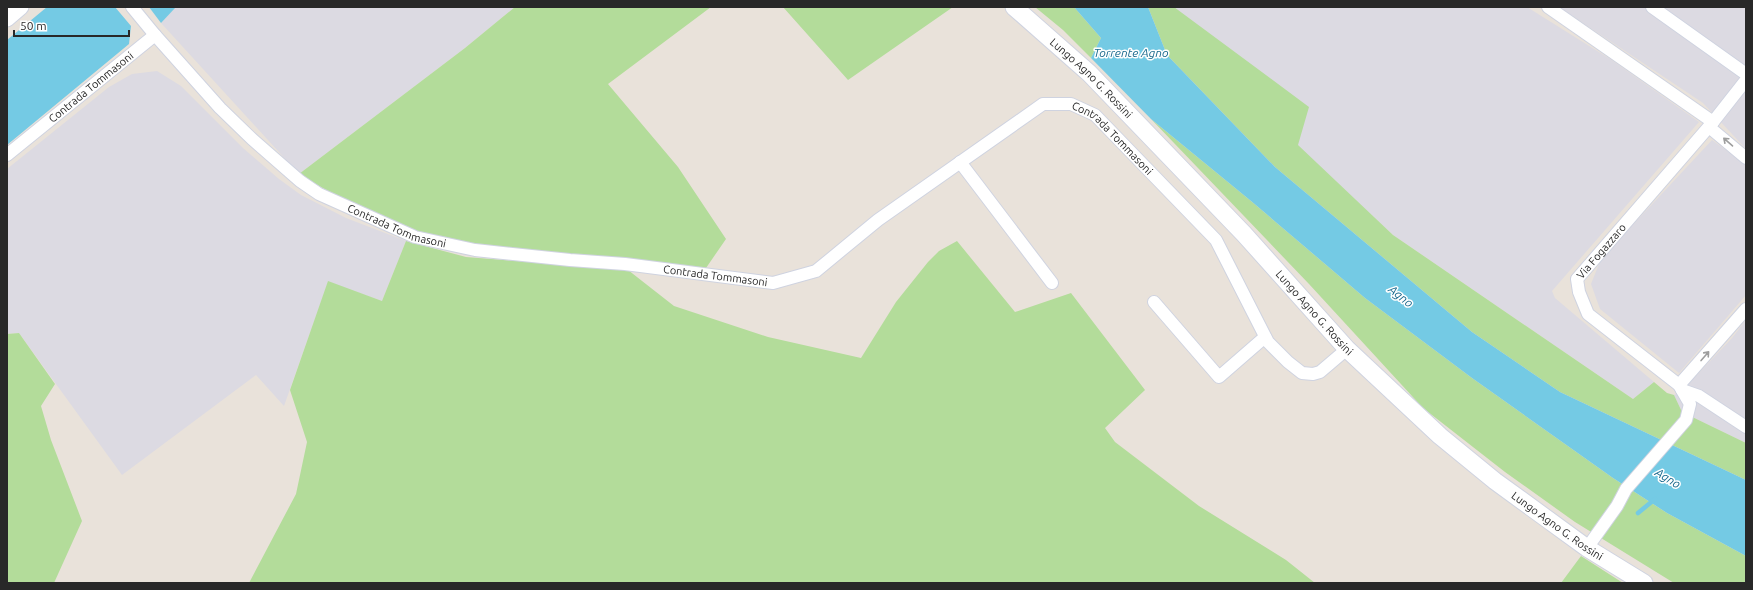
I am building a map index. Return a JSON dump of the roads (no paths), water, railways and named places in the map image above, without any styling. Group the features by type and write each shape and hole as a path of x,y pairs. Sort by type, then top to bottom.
{"main road":[{"name":"Lungo Agno G. Rossini","path":"1014,7 1095,78 1244,234 1347,349 1440,436 1495,480 1587,548 1644,583"}],"street":[{"path":"7,19 21,7"},
{"path":"132,7 155,35"},
{"path":"1548,7 1711,125 1746,158"},
{"path":"1652,7 1746,74"},
{"name":"Contrada Tommasoni","path":"7,155 155,35 220,108 252,139 300,181 325,197 415,237 475,250 625,264 773,283 816,271 878,220 1043,104 1072,104 1095,114 1216,240 1265,337 1288,362 1302,373 1313,374 1320,372 1347,349"},
{"name":"Via Fogazzaro","path":"1681,388 1588,314 1579,292 1577,279 1711,125 1746,80"},
{"path":"960,162 1052,283"},
{"path":"1154,302 1219,377 1265,337"},
{"path":"1681,388 1746,309"},
{"path":"1587,548 1617,506 1626,489 1686,420 1690,404 1681,388"},
{"path":"1681,388 1699,396 1746,427"}],"water":[{"path":"47,7 115,7 131,26 129,44 7,145 7,40"},
{"path":"149,7 176,7 161,23"},
{"name":"Torrente Agno","path":"1074,7 1148,7 1167,55 1275,167 1472,332 1560,392 1746,480 1746,556 1667,513 1613,478 1472,378 1365,298 1251,201 1151,119 1091,58 1101,38"}],"waterway":[{"path":"1638,513 1655,499"}],"water label":[{"name":"Agno","path":"1401,296"},
{"name":"Agno","path":"1668,478"}]}
